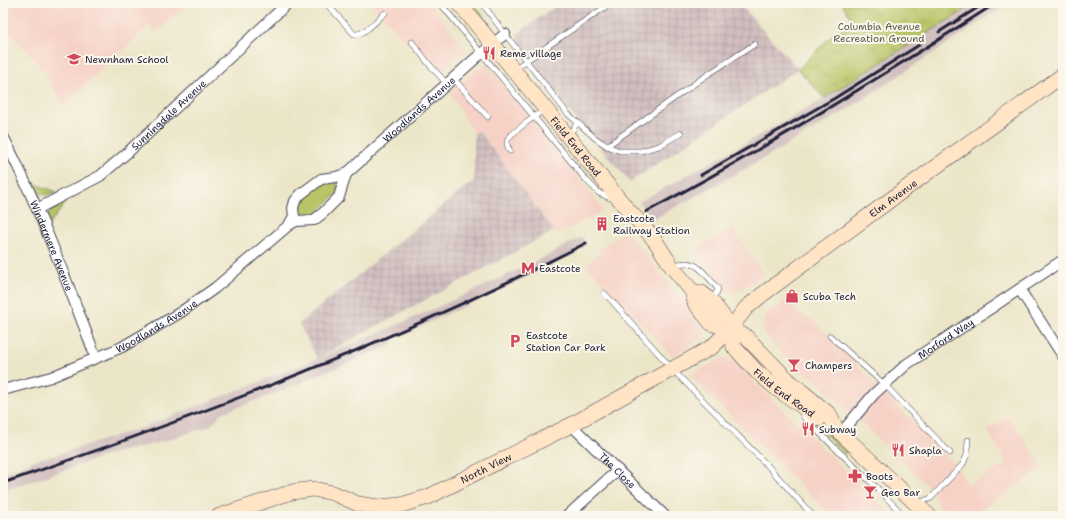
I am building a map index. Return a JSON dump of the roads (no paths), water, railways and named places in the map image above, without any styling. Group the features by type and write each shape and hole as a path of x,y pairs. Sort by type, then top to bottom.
{"street":[{"name":"Field End Road","path":"459,3 486,49 513,70 615,196 643,226 692,292 695,303 711,323 745,336 789,381 830,415 838,430 918,510 920,506 929,516"},
{"name":"Sunningdale Avenue","path":"37,209 100,176 132,148 283,5"},
{"name":"Woodlands Avenue","path":"3,390 51,377 122,347 181,312 215,288 289,225 296,221 314,220 339,197 346,174 486,49 505,34"},
{"name":"Elm Avenue","path":"730,329 746,308 763,294 909,186 1063,76"},
{"name":"Windermere Avenue","path":"3,136 37,209 96,358"},
{"path":"289,225 294,216 293,208 295,201 301,194 321,178 336,177 346,174"},
{"name":"Morford Way","path":"838,430 884,384 908,364 1063,260"},
{"path":"1020,290 1063,356"},
{"name":"Field End Road","path":"692,292 702,293 710,300 726,320 730,329 734,347 771,384 828,426 838,430"},
{"name":"North View","path":"219,516 292,492 313,489 333,493 378,512 428,497 571,425 673,370 705,352 716,344 730,329"},
{"name":"The Close","path":"571,425 665,516"},
{"path":"567,516 618,470"}],"lane":[{"path":"326,3 354,34 364,31 385,13"},
{"path":"440,3 543,106 587,181 599,193 610,198 615,196"},
{"path":"482,3 568,114 595,138 607,146 620,151 641,152 659,146 681,133"},
{"path":"513,70 611,3"},
{"path":"412,42 429,64 450,81 488,117"},
{"path":"607,146 704,77 755,44"},
{"path":"510,151 507,146 507,140 554,95"},
{"path":"568,137 578,122"},
{"path":"672,267 681,263 693,264 698,267 718,289 710,300"},
{"path":"604,293 673,370 777,475 813,516"},
{"path":"830,336 884,384 950,453"},
{"path":"800,404 801,415 804,419 904,516"},
{"path":"918,510 963,464 967,455 968,440"},
{"path":"850,463 860,451"}],"railway":[{"path":"939,32 985,3"},
{"path":"646,212 736,163 824,111 996,3"},
{"path":"701,175 835,98 919,45"},
{"path":"3,483 226,403 372,344 444,312 586,243"}],"place":[{"name":"Reme village","path":"489,53"},
{"name":"Newnham School","path":"74,59"},
{"name":"Eastcote Railway Station","path":"602,224"},
{"name":"Eastcote","path":"528,268"},
{"name":"Scuba Tech","path":"792,296"},
{"name":"Eastcote Station Car Park","path":"515,341"},
{"name":"Champers","path":"794,365"},
{"name":"Subway","path":"808,429"},
{"name":"Shapla","path":"898,450"},
{"name":"Boots","path":"855,476"},
{"name":"Geo Bar","path":"870,492"}],"park label":[{"name":"Columbia Avenue Recreation Ground","path":"879,32"}]}
